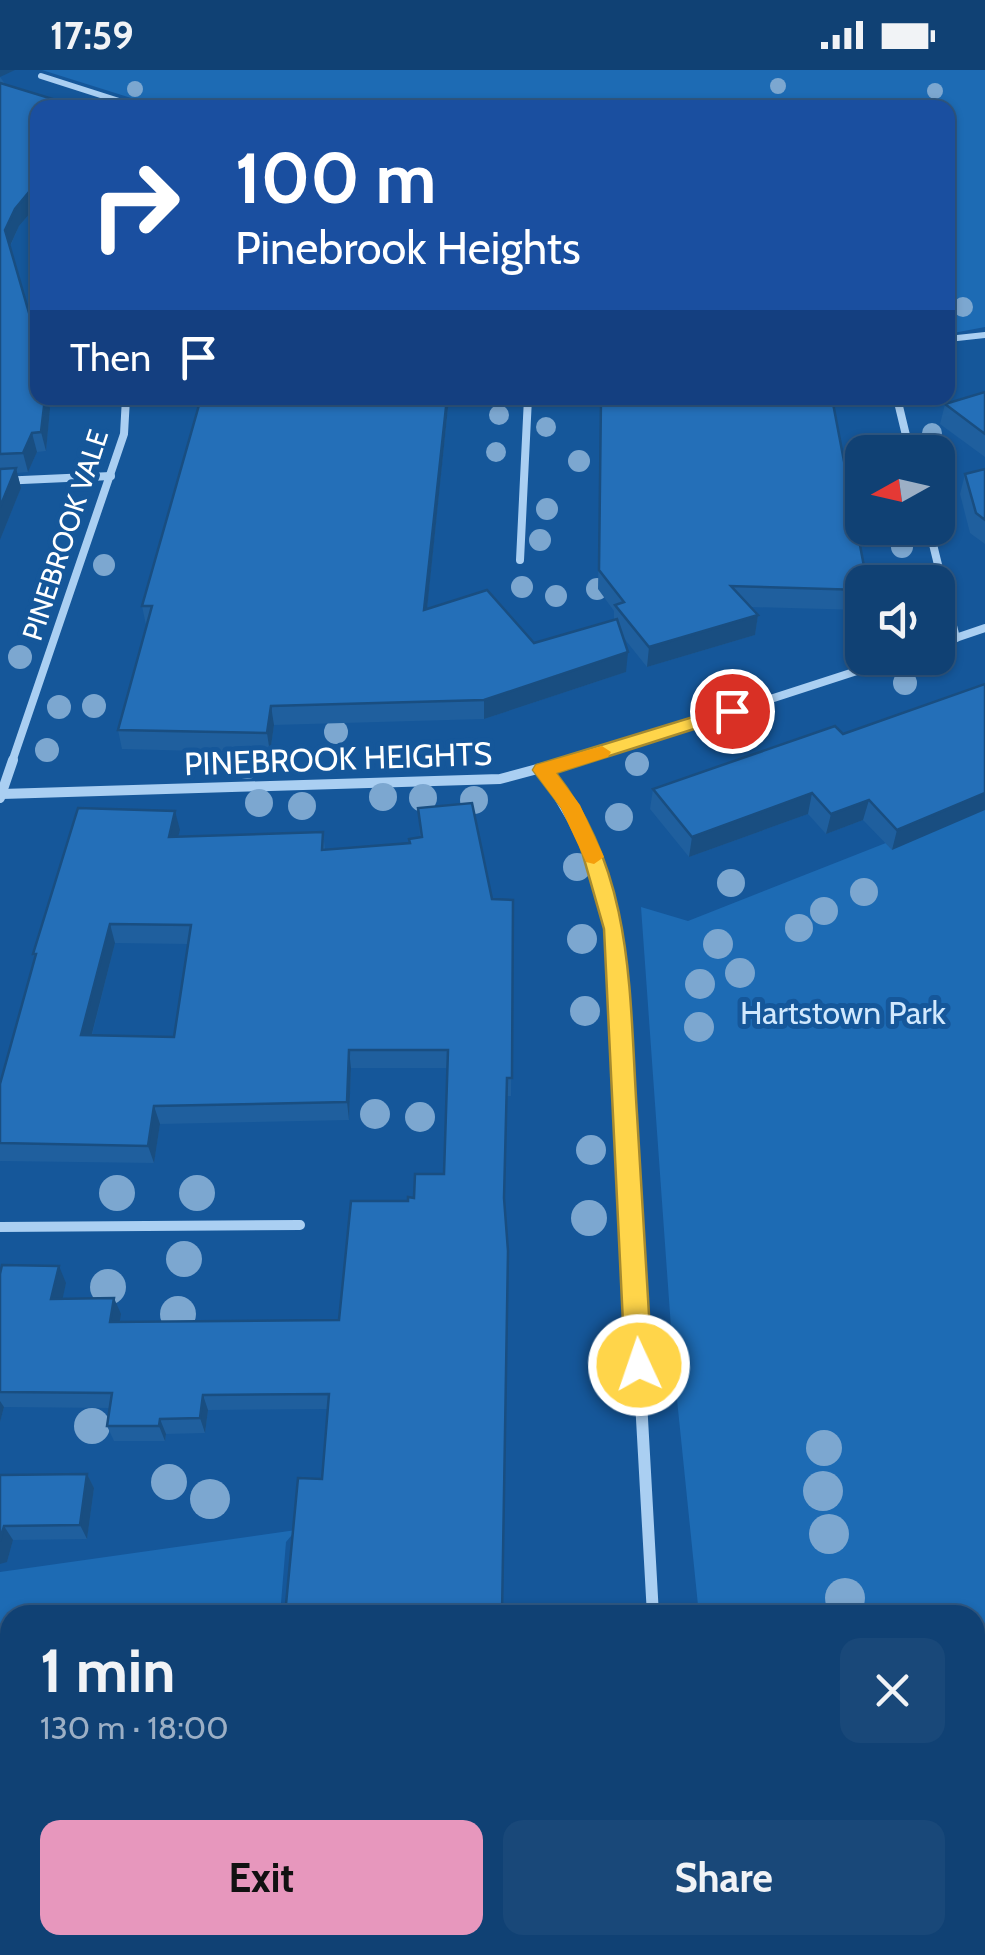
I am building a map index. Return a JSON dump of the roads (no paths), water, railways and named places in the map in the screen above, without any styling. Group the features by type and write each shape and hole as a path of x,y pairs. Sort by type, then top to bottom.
{"street":[{"path":"41,76 116,100"},
{"path":"955,338 985,335"},
{"name":"PINEBROOK VALE","path":"1,797 125,430 126,405"},
{"path":"520,560 528,405"},
{"path":"899,405 906,435"},
{"path":"0,481 110,476"},
{"path":"933,545 956,638 985,628"},
{"name":"PINEBROOK HEIGHTS","path":"1,797 500,779 543,770 845,674"},
{"path":"543,770 570,805 590,845 614,929 652,1605"},
{"path":"0,1227 300,1225"}],"park label":[{"name":"Hartstown Park","path":"843,1013"}]}
